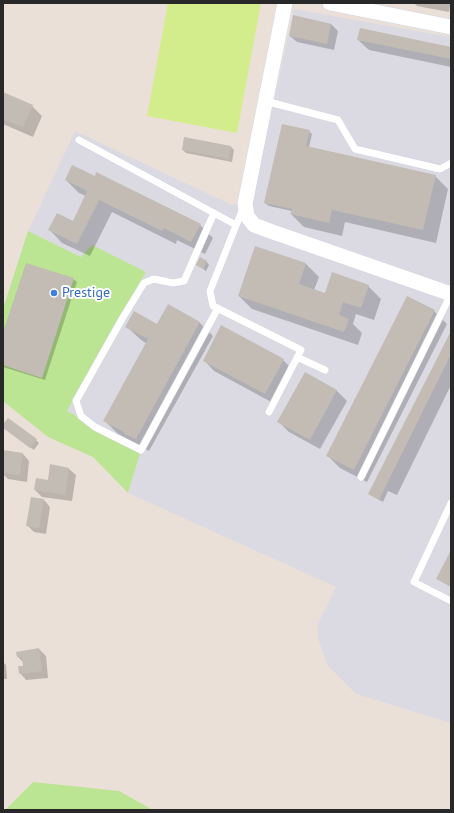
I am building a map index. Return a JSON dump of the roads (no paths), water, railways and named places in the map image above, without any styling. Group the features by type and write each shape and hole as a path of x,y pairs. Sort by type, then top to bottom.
{"street":[{"path":"285,3 245,204 247,216 254,224 451,294"},
{"path":"330,3 451,27"}],"lane":[{"path":"265,101 338,120 355,149 440,169 451,163"},
{"path":"79,140 236,225"},
{"path":"245,204 210,292 213,306 301,350 269,412"},
{"path":"214,213 184,281 173,283 154,279 144,283 76,401 81,416 95,427 141,450 218,308"},
{"path":"361,477 451,294"},
{"path":"297,358 325,370"},
{"path":"451,503 414,582 451,601"}],"place":[{"name":"Prestige","path":"54,293"}]}
